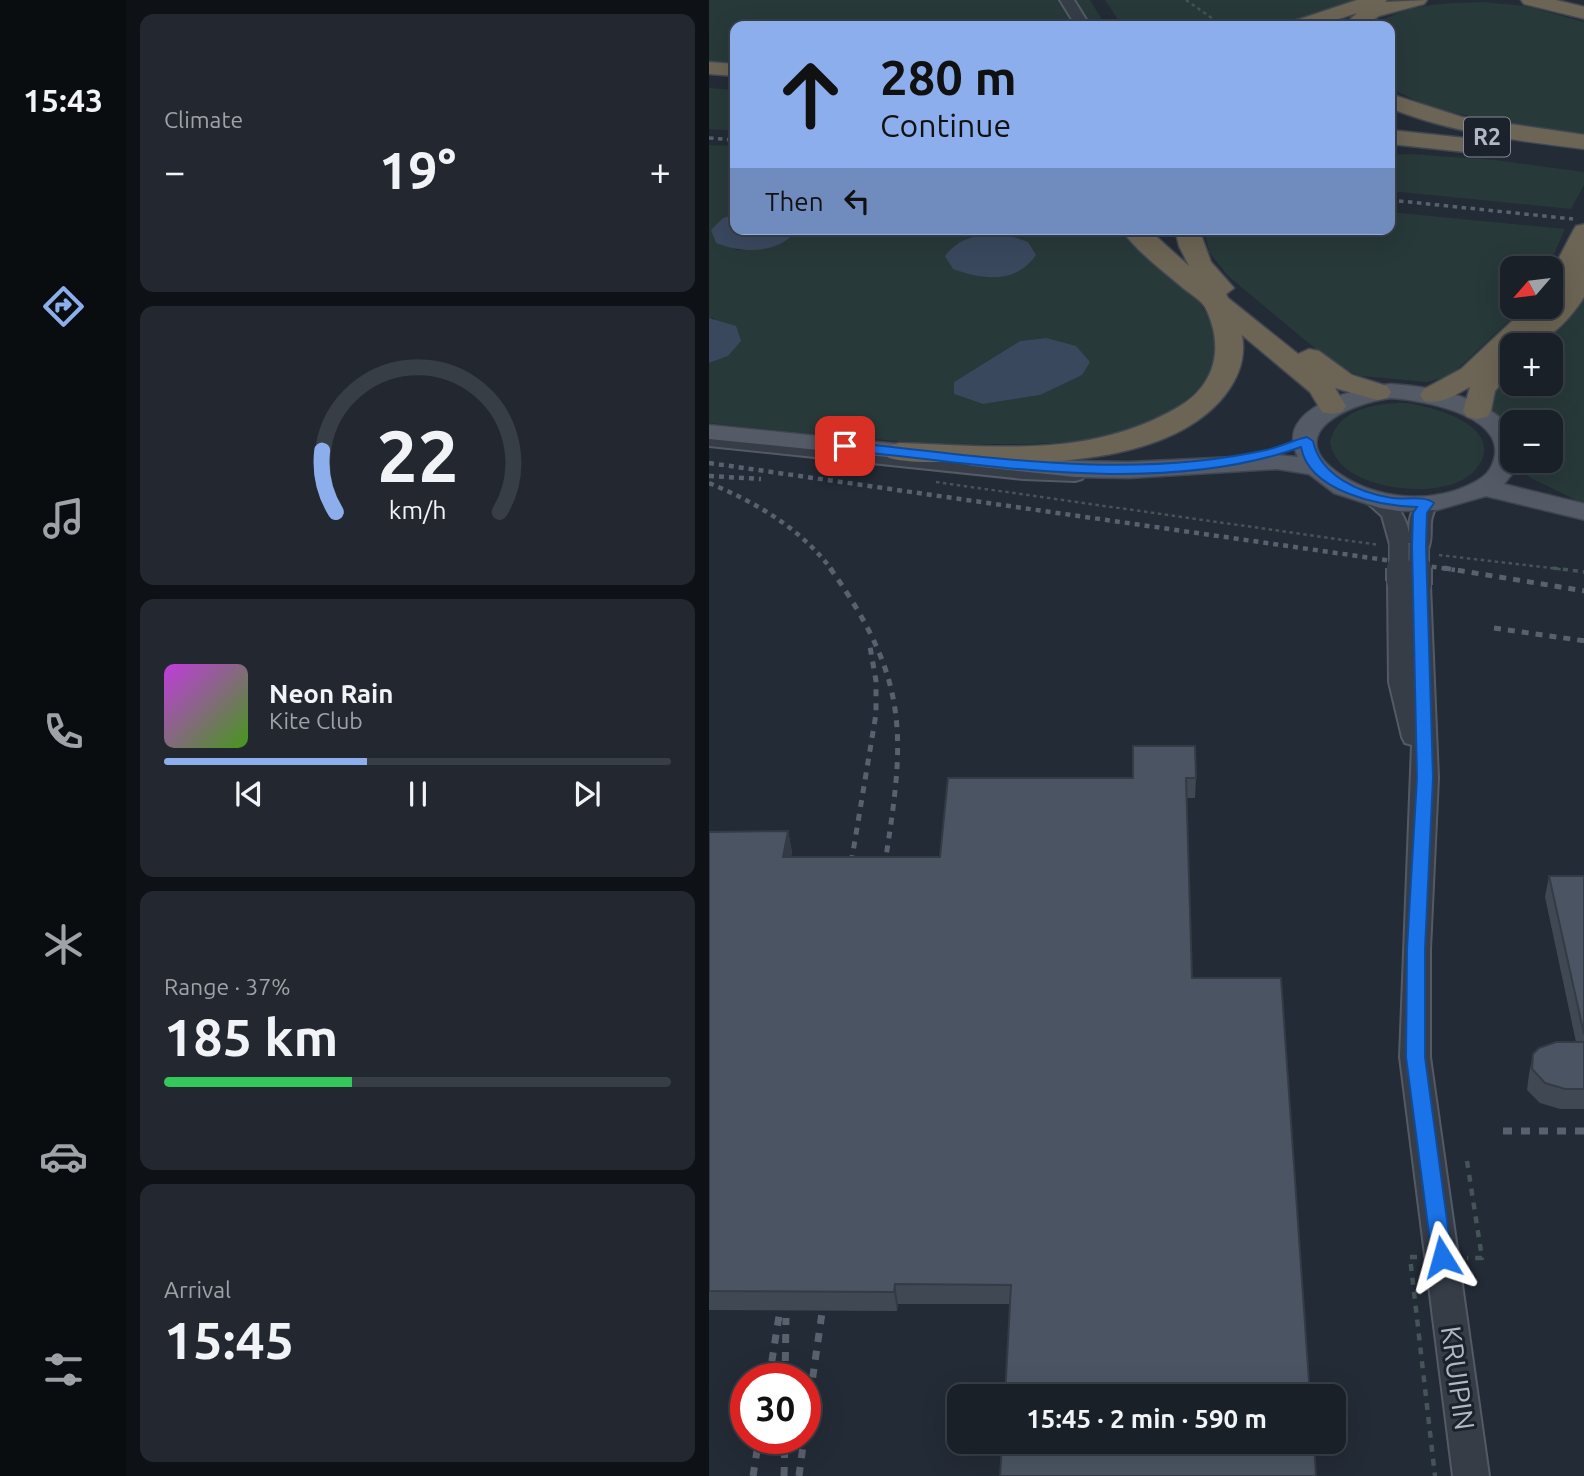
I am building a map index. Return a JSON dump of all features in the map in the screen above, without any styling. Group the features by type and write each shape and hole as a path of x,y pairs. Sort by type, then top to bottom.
{"highway":[{"path":"1313,21 1377,0"},
{"path":"1359,21 1372,12 1417,0"},
{"path":"1531,0 1584,13"},
{"path":"1567,0 1584,5"},
{"path":"709,68 730,70"},
{"path":"709,80 730,82"},
{"path":"1395,101 1478,126 1584,142"},
{"name":"R2","path":"1395,126 1584,148"},
{"name":"R2","path":"1395,138 1584,160"},
{"path":"1395,145 1584,160"},
{"path":"1563,274 1584,231"},
{"path":"1140,235 1214,301 1321,387 1332,406"},
{"path":"1189,235 1195,258 1219,287 1334,377 1353,386 1377,392"},
{"path":"1536,333 1568,302 1584,267"},
{"path":"899,452 1073,452 1106,447 1162,429 1203,403 1219,386 1227,370 1231,350 1227,332 1204,272"},
{"path":"1434,395 1471,375 1529,319"},
{"path":"1477,411 1476,398 1500,369"}],"main road":[{"path":"1500,435 1490,421 1477,411 1434,395 1406,391 1377,392 1345,399 1318,416 1310,428 1307,441 1309,454 1317,467 1346,488 1373,498 1428,503 1448,501 1483,488 1500,473"},
{"path":"709,432 1075,470 1277,462 1317,467"},
{"path":"1183,467 1270,454 1307,441"},
{"path":"1513,473 1524,482 1584,512"},
{"path":"1483,488 1584,512"}],"street":[{"path":"1067,0 1079,21"},
{"path":"709,440 1024,473 1132,477 1183,467"},
{"path":"1373,498 1395,516 1408,547"},
{"path":"1408,547 1420,513 1428,503"},
{"name":"KRUIPIN","path":"1408,547 1425,778 1416,949 1415,1057 1471,1476"}],"path":[{"path":"1186,0 1216,21"},
{"path":"936,482 1584,572"}],"shaded area":[{"path":"709,0 1090,0 1103,21 730,21 730,65 709,63"},
{"path":"1105,0 1364,0 1301,21 1119,21"},
{"path":"1483,2 1525,6 1584,22 1584,134 1511,124 1458,113 1410,98 1395,90 1395,21 1382,21 1398,13 1440,4"},
{"path":"709,88 730,90 730,131 709,129"},
{"path":"709,145 730,146 730,216 723,218 736,250 771,247 794,235 1126,235 1199,302 1211,326 1215,347 1211,369 1199,388 1176,408 1123,433 1094,439 1033,444 941,443 709,423 709,363 728,356 714,318 709,318","holes":["1046,338 1040,395 983,404 954,394 954,382 1020,341"]},
{"path":"1395,155 1495,160 1584,172 1584,185 1571,209 1395,191"},
{"path":"1395,212 1565,229 1553,256 1500,256 1500,319 1511,319 1450,376 1427,382 1361,376 1335,365 1228,276 1209,252 1205,235 1395,235"},
{"path":"1584,290 1584,504 1525,473 1563,473 1563,410 1500,410 1500,422 1487,410 1491,392 1500,382 1500,396 1563,396 1563,333 1548,333 1578,304"},
{"path":"1406,403 1447,413 1461,420 1482,439 1484,451 1479,465 1470,475 1457,483 1442,487 1392,487 1352,473 1334,455 1330,442 1334,431 1350,415 1371,406"}],"water":[{"path":"730,216 730,235 793,235 781,243 761,250 727,247 716,243 711,230 723,218"},
{"path":"1008,235 1028,242 1036,255 1019,271 998,277 976,276 953,269 945,256 965,240 980,236"},
{"path":"709,318 736,326 741,341 728,356 709,363"},
{"path":"1046,338 1076,346 1090,362 1082,375 1040,395 983,404 954,394 954,382 1020,341"}],"building":[{"path":"1133,746 1195,746 1196,778 1186,778 1192,978 1281,978 1309,1384 1006,1384 1011,1285 895,1284 894,1292 709,1291 709,832 788,831 783,857 940,857 948,778 1133,778"},
{"path":"1549,876 1584,876 1584,1034"},
{"path":"1556,1042 1584,1042 1584,1089 1565,1089 1545,1083 1532,1069 1533,1054 1539,1048"},
{"path":"1001,1454 1315,1454 1316,1476 1000,1476"}],"railway":[{"path":"709,138 730,140"},
{"path":"1395,201 1573,219"},
{"path":"709,463 1455,570"},
{"path":"709,476 761,479"},
{"path":"709,483 777,518 806,542 832,570"},
{"path":"830,568 877,647 889,682 896,716 898,750 895,788 883,876"},
{"path":"1444,568 1585,591"},
{"path":"1494,628 1585,641"},
{"path":"849,876 876,714 876,681 869,641"},
{"path":"1503,1131 1585,1131"},
{"path":"772,1363 783,1291"},
{"path":"815,1363 825,1292"},
{"path":"785,1363 786,1318"},
{"path":"753,1476 756,1454"},
{"path":"784,1476 785,1454"},
{"path":"799,1476 802,1454"}],"route":[{"path":"845,446 1075,470 1129,470 1183,467 1270,454 1307,441 1312,460 1334,482 1373,498 1409,504 1428,503 1420,513 1419,546 1425,778 1416,949 1415,1057 1442,1257"}]}
